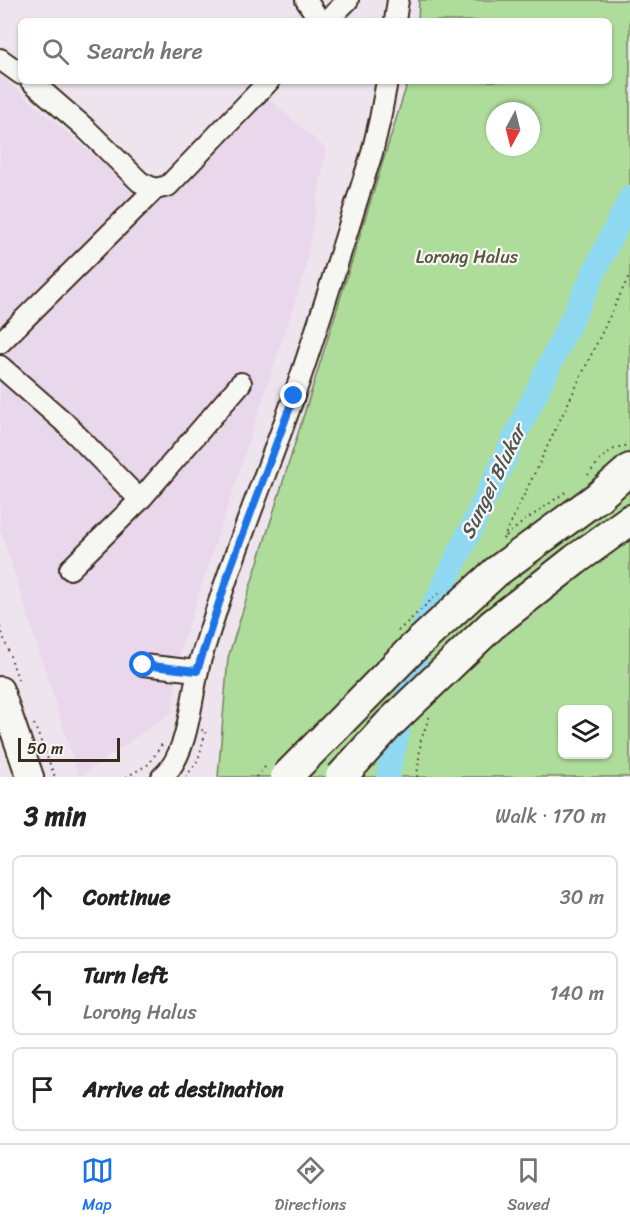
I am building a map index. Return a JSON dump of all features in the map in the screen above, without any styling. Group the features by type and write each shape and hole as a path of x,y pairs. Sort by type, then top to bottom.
{"highway":[{"path":"286,777 411,650 496,572 592,487 630,469"},
{"path":"592,487 630,485"},
{"path":"341,777 389,724 484,632 630,520"}],"main road":[{"path":"0,690 30,777"}],"street":[{"path":"306,0 318,18"},
{"path":"330,18 348,0"},
{"path":"395,18 398,0"},
{"path":"0,59 18,72"},
{"path":"34,84 84,127 141,182 155,189"},
{"path":"0,344 155,189 168,186 266,84"},
{"path":"162,777 168,772 180,752 187,728 197,671 231,566 294,396 372,153 386,84"},
{"path":"0,366 64,422 140,500"},
{"path":"70,569 140,500 241,383"},
{"path":"143,665 197,671"}],"path":[{"path":"499,548 630,274"},
{"path":"592,487 603,457 622,445 630,446"},
{"path":"417,777 421,740 432,708"},
{"path":"126,777 149,764 166,739"}],"shaded area":[{"path":"0,75 154,207 267,97 326,149 305,271 181,648 172,712 79,777 0,528"}],"green space":[{"name":"Lorong Halus","path":"419,0 630,0 630,777 218,777 228,658 407,84 612,84 612,18 418,18"}],"waterway":[{"name":"Sungei Blukar","path":"388,777 424,626 630,198"}],"route":[{"path":"143,665 197,671 231,566 294,396"}]}
